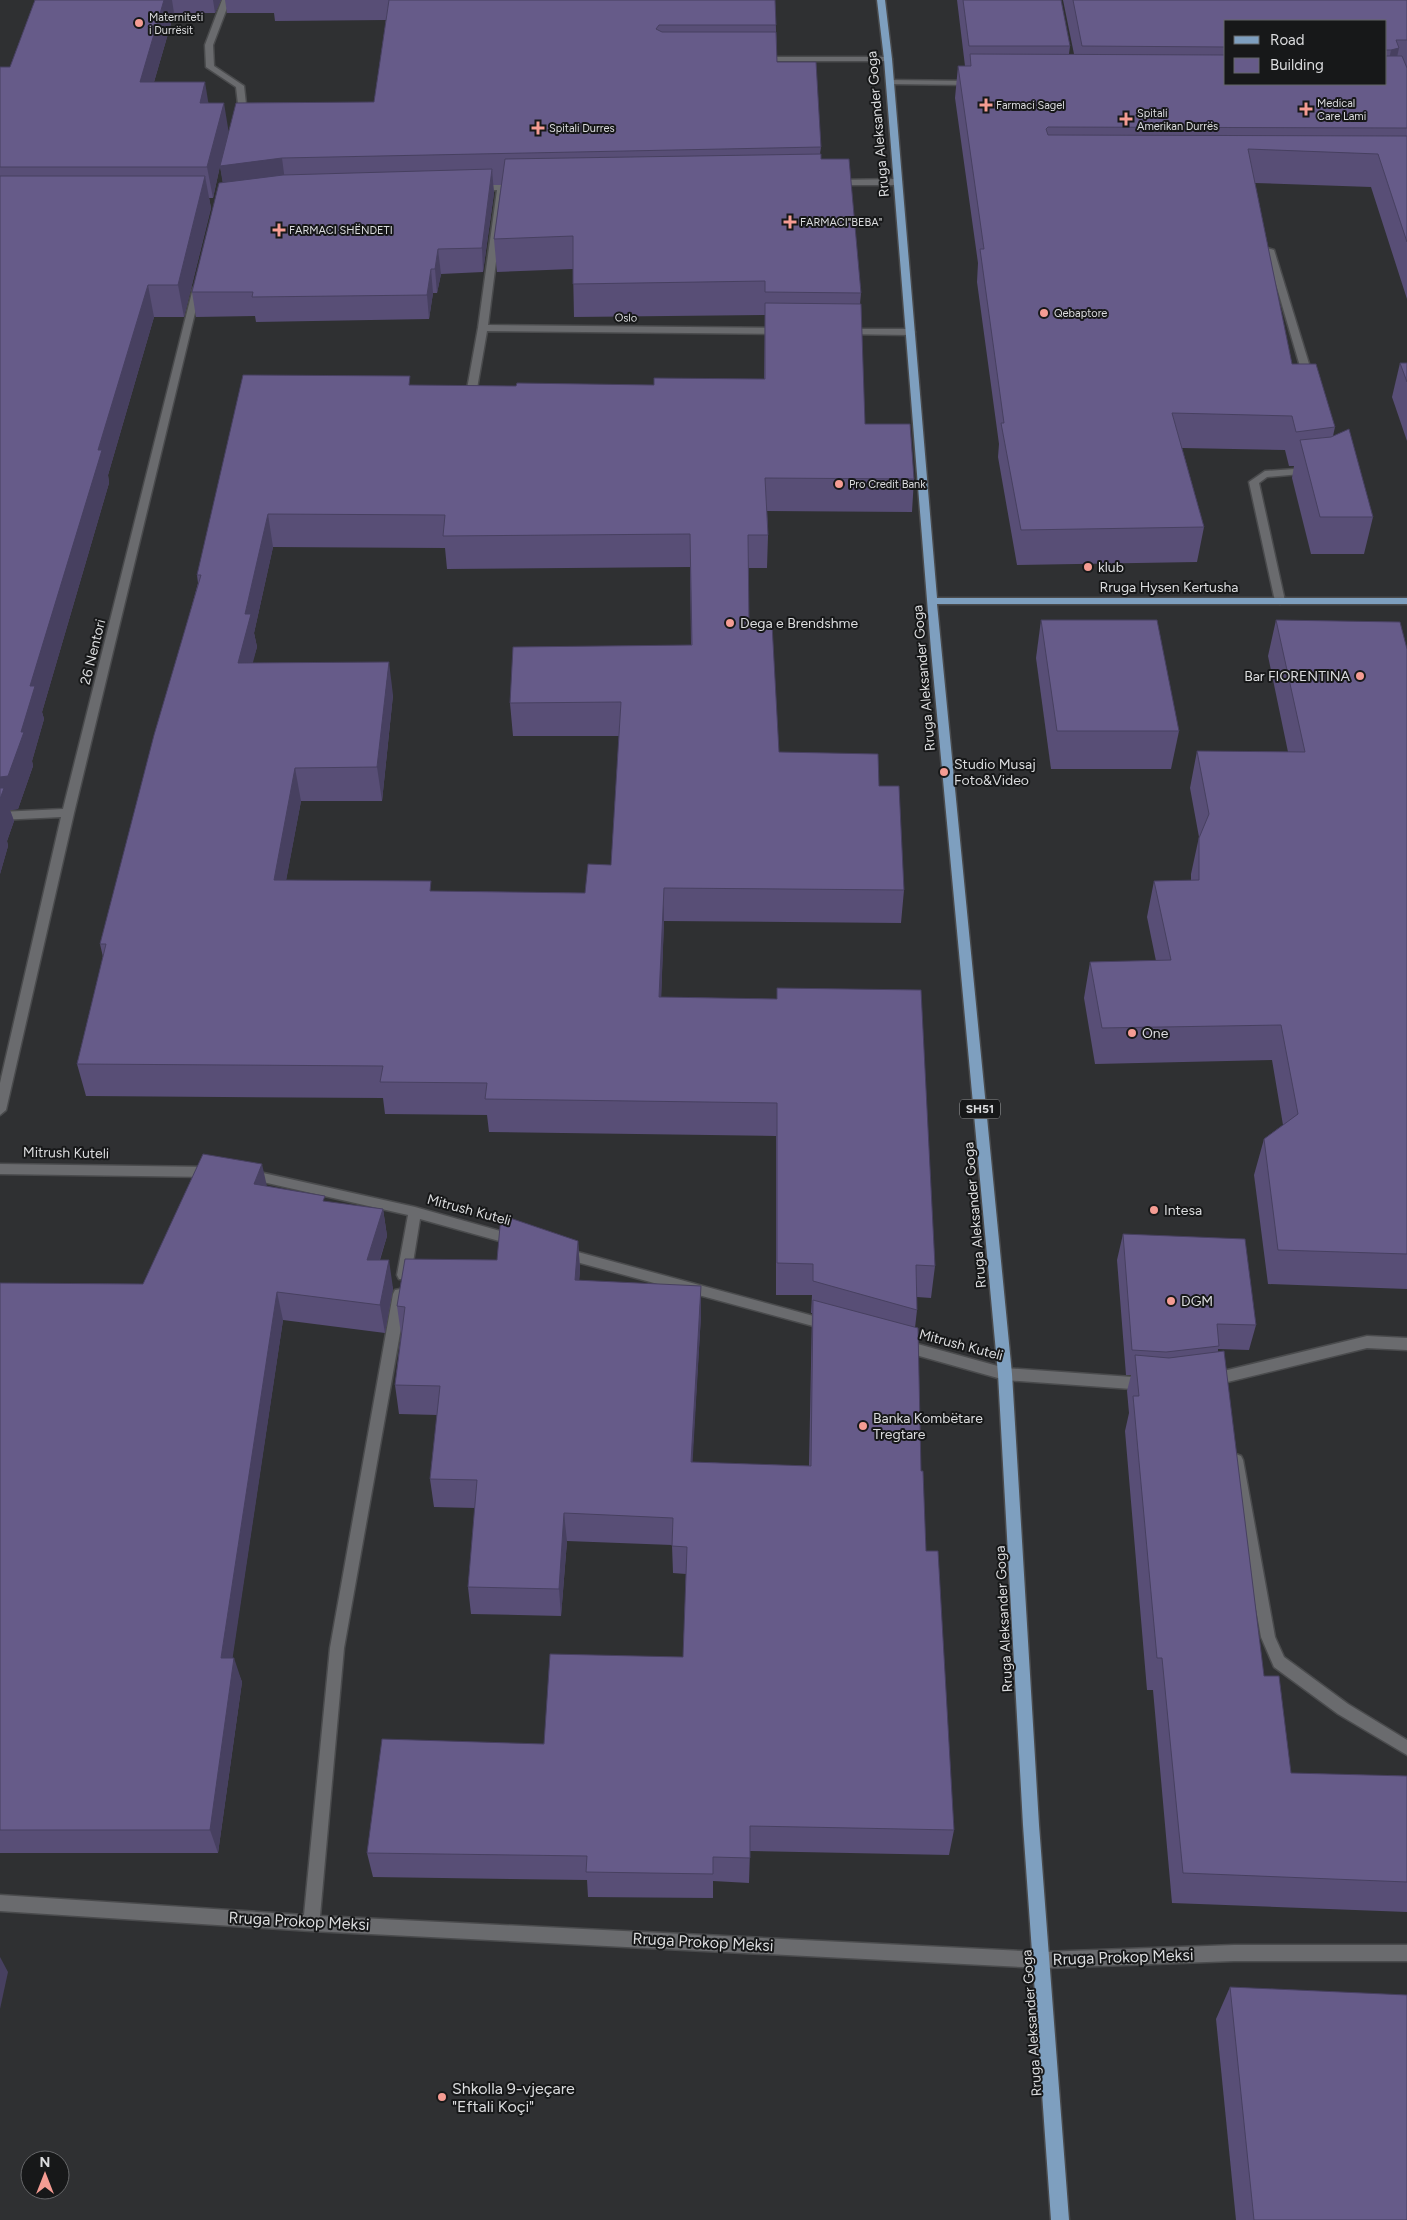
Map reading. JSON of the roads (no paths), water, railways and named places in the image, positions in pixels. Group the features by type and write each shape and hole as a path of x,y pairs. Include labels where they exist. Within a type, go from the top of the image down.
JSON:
{"main road":[{"name":"Rruga Aleksander Goga","path":"881,0 890,82 932,601 1005,1374 1030,1815 1060,2220"},
{"name":"Rruga Hysen Kertusha","path":"932,601 1407,601"}],"street":[{"path":"226,0 209,45 210,66 240,86 242,104 236,131"},
{"path":"749,59 888,59"},
{"path":"890,82 977,83"},
{"path":"829,183 898,182"},
{"path":"472,188 531,187"},
{"path":"469,410 483,328 501,188"},
{"path":"1270,250 1312,390"},
{"name":"26 Nentori","path":"0,1110 68,812 199,280"},
{"name":"Oslo","path":"483,328 791,331"},
{"path":"831,332 910,332"},
{"path":"1280,601 1254,482 1265,474 1322,471"},
{"path":"0,816 68,812"},
{"name":"Mitrush Kuteli","path":"0,1168 233,1172 415,1212 529,1244"},
{"path":"311,1923 337,1648 415,1212"},
{"path":"548,1249 844,1330"},
{"name":"Mitrush Kuteli","path":"891,1342 1005,1374 1160,1385"},
{"path":"1195,1381 1223,1383 1367,1342 1407,1344"},
{"path":"1234,1446 1268,1637 1279,1662 1343,1709 1407,1748"},
{"name":"Rruga Prokop Meksi","path":"0,1903 311,1923 1042,1960 1234,1953 1407,1953"}],"place":[{"name":"Materniteti i Durrësit","path":"139,23"},
{"name":"Farmaci Sagel","path":"986,105"},
{"name":"Medical Care Lami","path":"1306,109"},
{"name":"Spitali Amerikan Durrës","path":"1126,119"},
{"name":"Spitali Durres","path":"538,128"},
{"name":"FARMACI\"BEBA\"","path":"790,222"},
{"name":"FARMACI SHËNDETI","path":"279,230"},
{"name":"Qebaptore","path":"1044,313"},
{"name":"Pro Credit Bank","path":"839,484"},
{"name":"klub","path":"1088,567"},
{"name":"Dega e Brendshme","path":"730,623"},
{"name":"Bar FIORENTINA","path":"1360,676"},
{"name":"Studio Musaj Foto&Video","path":"944,772"},
{"name":"One","path":"1132,1033"},
{"name":"Intesa","path":"1154,1210"},
{"name":"DGM","path":"1171,1301"},
{"name":"Banka Kombëtare Tregtare","path":"863,1426"},
{"name":"Shkolla 9-vjeçare \"Eftali Koçi\"","path":"442,2097"}]}
